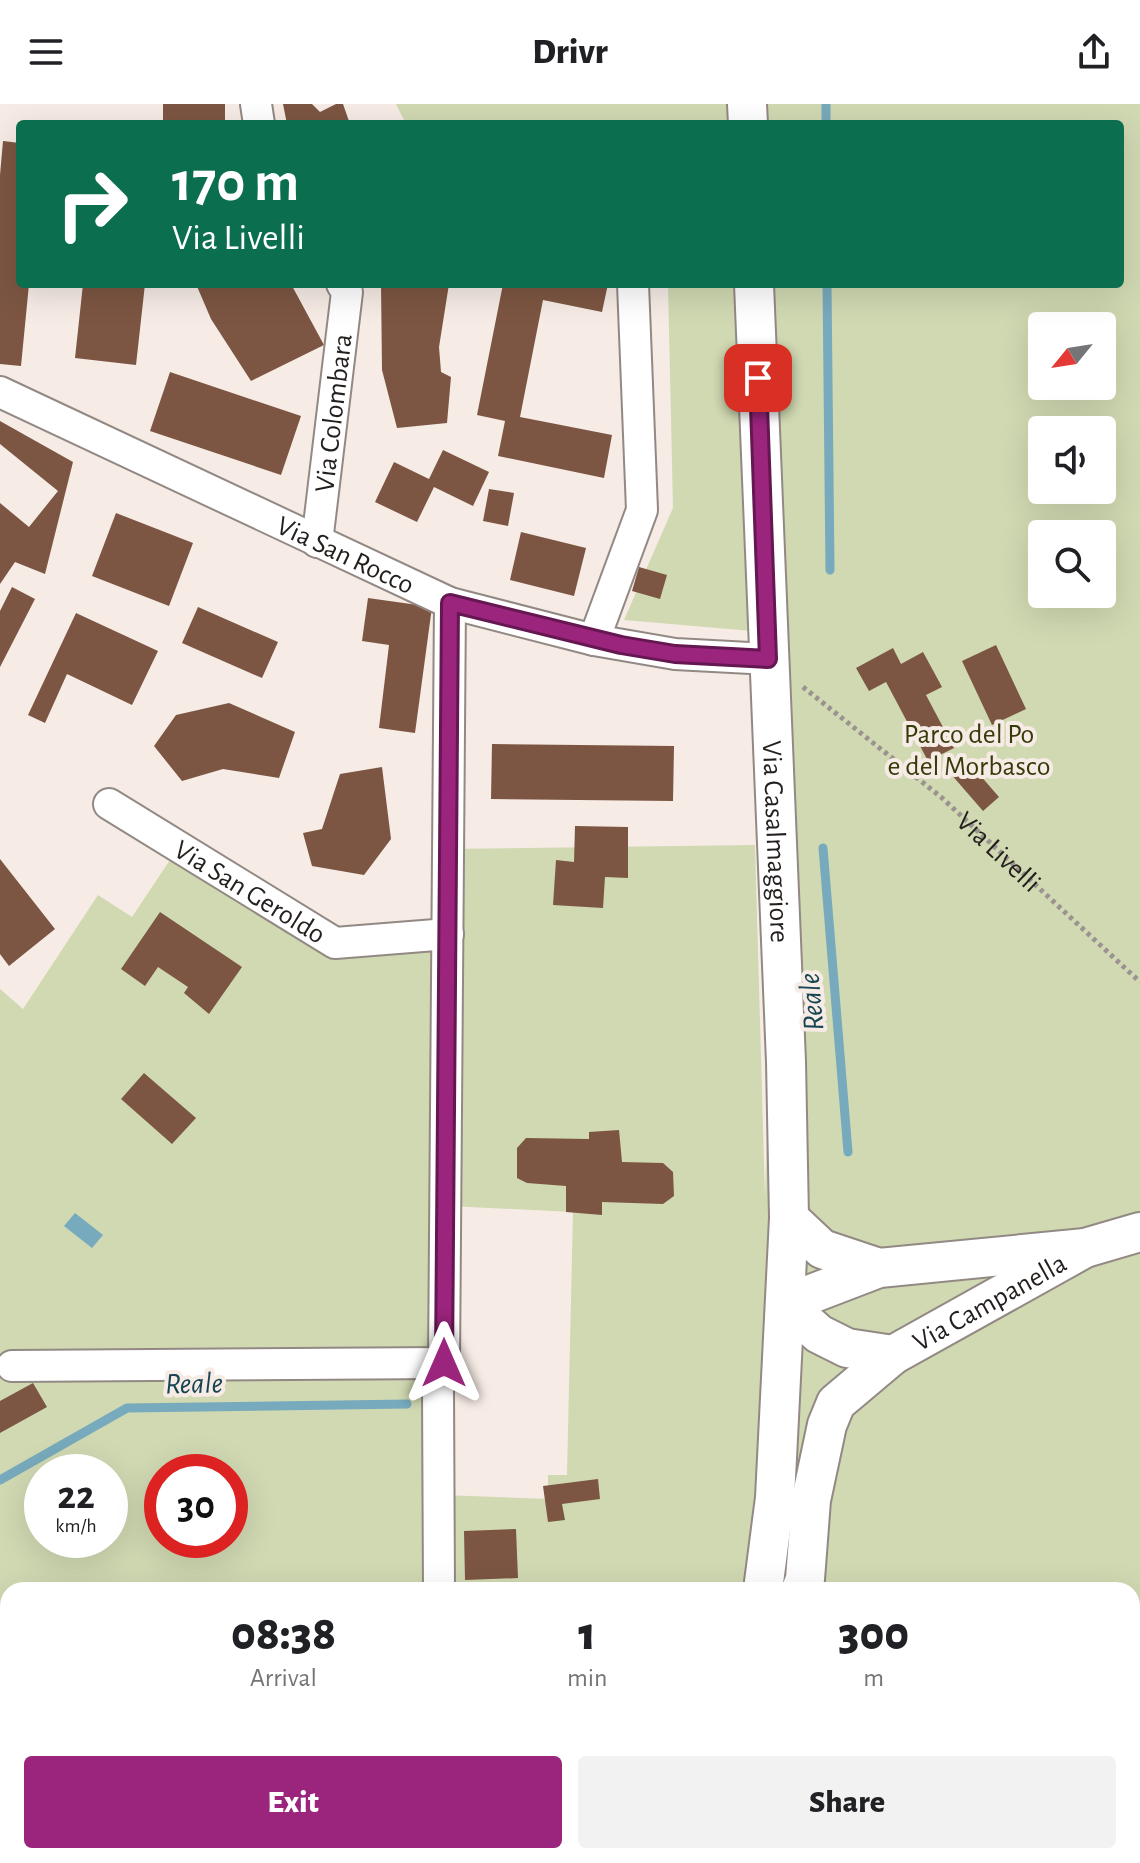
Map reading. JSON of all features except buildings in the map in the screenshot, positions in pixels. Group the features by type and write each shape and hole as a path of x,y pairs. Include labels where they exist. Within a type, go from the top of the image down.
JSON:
{"main road":[{"name":"Via Casalmaggiore","path":"754,288 786,1062 789,1218 775,1498 764,1582"},
{"name":"Via Campanella","path":"789,1218 822,1249 879,1268"},
{"name":"Via Campanella","path":"893,1355 847,1348 819,1334 785,1304 879,1268 1085,1248 1140,1232"},
{"name":"Via Campanella","path":"804,1582 811,1500 827,1425 836,1403 893,1355 1085,1248"}],"street":[{"name":"Via Colombara","path":"317,542 347,292 344,288"},
{"path":"594,640 642,510 633,288"},
{"name":"Via San Rocco","path":"0,392 450,603 444,1363 438,1390 439,1582"},
{"path":"450,603 594,640 675,654 768,659"},
{"name":"Via San Geroldo","path":"109,804 335,943 448,934"},
{"path":"12,1366 444,1363"}],"path":[{"name":"Via Livelli","path":"768,659 941,797 1140,982"}],"green space":[{"name":"Parco del Po e del Morbasco","path":"396,104 1140,104 1140,1582 0,1582 0,989 23,1009 98,895 132,917 182,842 334,942 447,934 445,849 755,845 765,1197 776,851 777,633 624,620 673,508 668,288 1124,288 1124,120 404,120","holes":["449,1206 573,1212 567,1475 548,1475 548,1499 443,1495"]}],"water":[{"path":"75,1213 103,1235 92,1248 64,1226"}],"waterway":[{"name":"Reale","path":"826,104 826,120"},
{"name":"Reale","path":"827,288 830,570"},
{"name":"Reale","path":"823,848 848,1152"},
{"name":"Reale","path":"0,1480 127,1408 407,1404"}],"route":[{"path":"444,1363 450,603 621,645 675,654 768,659 758,378"}]}
